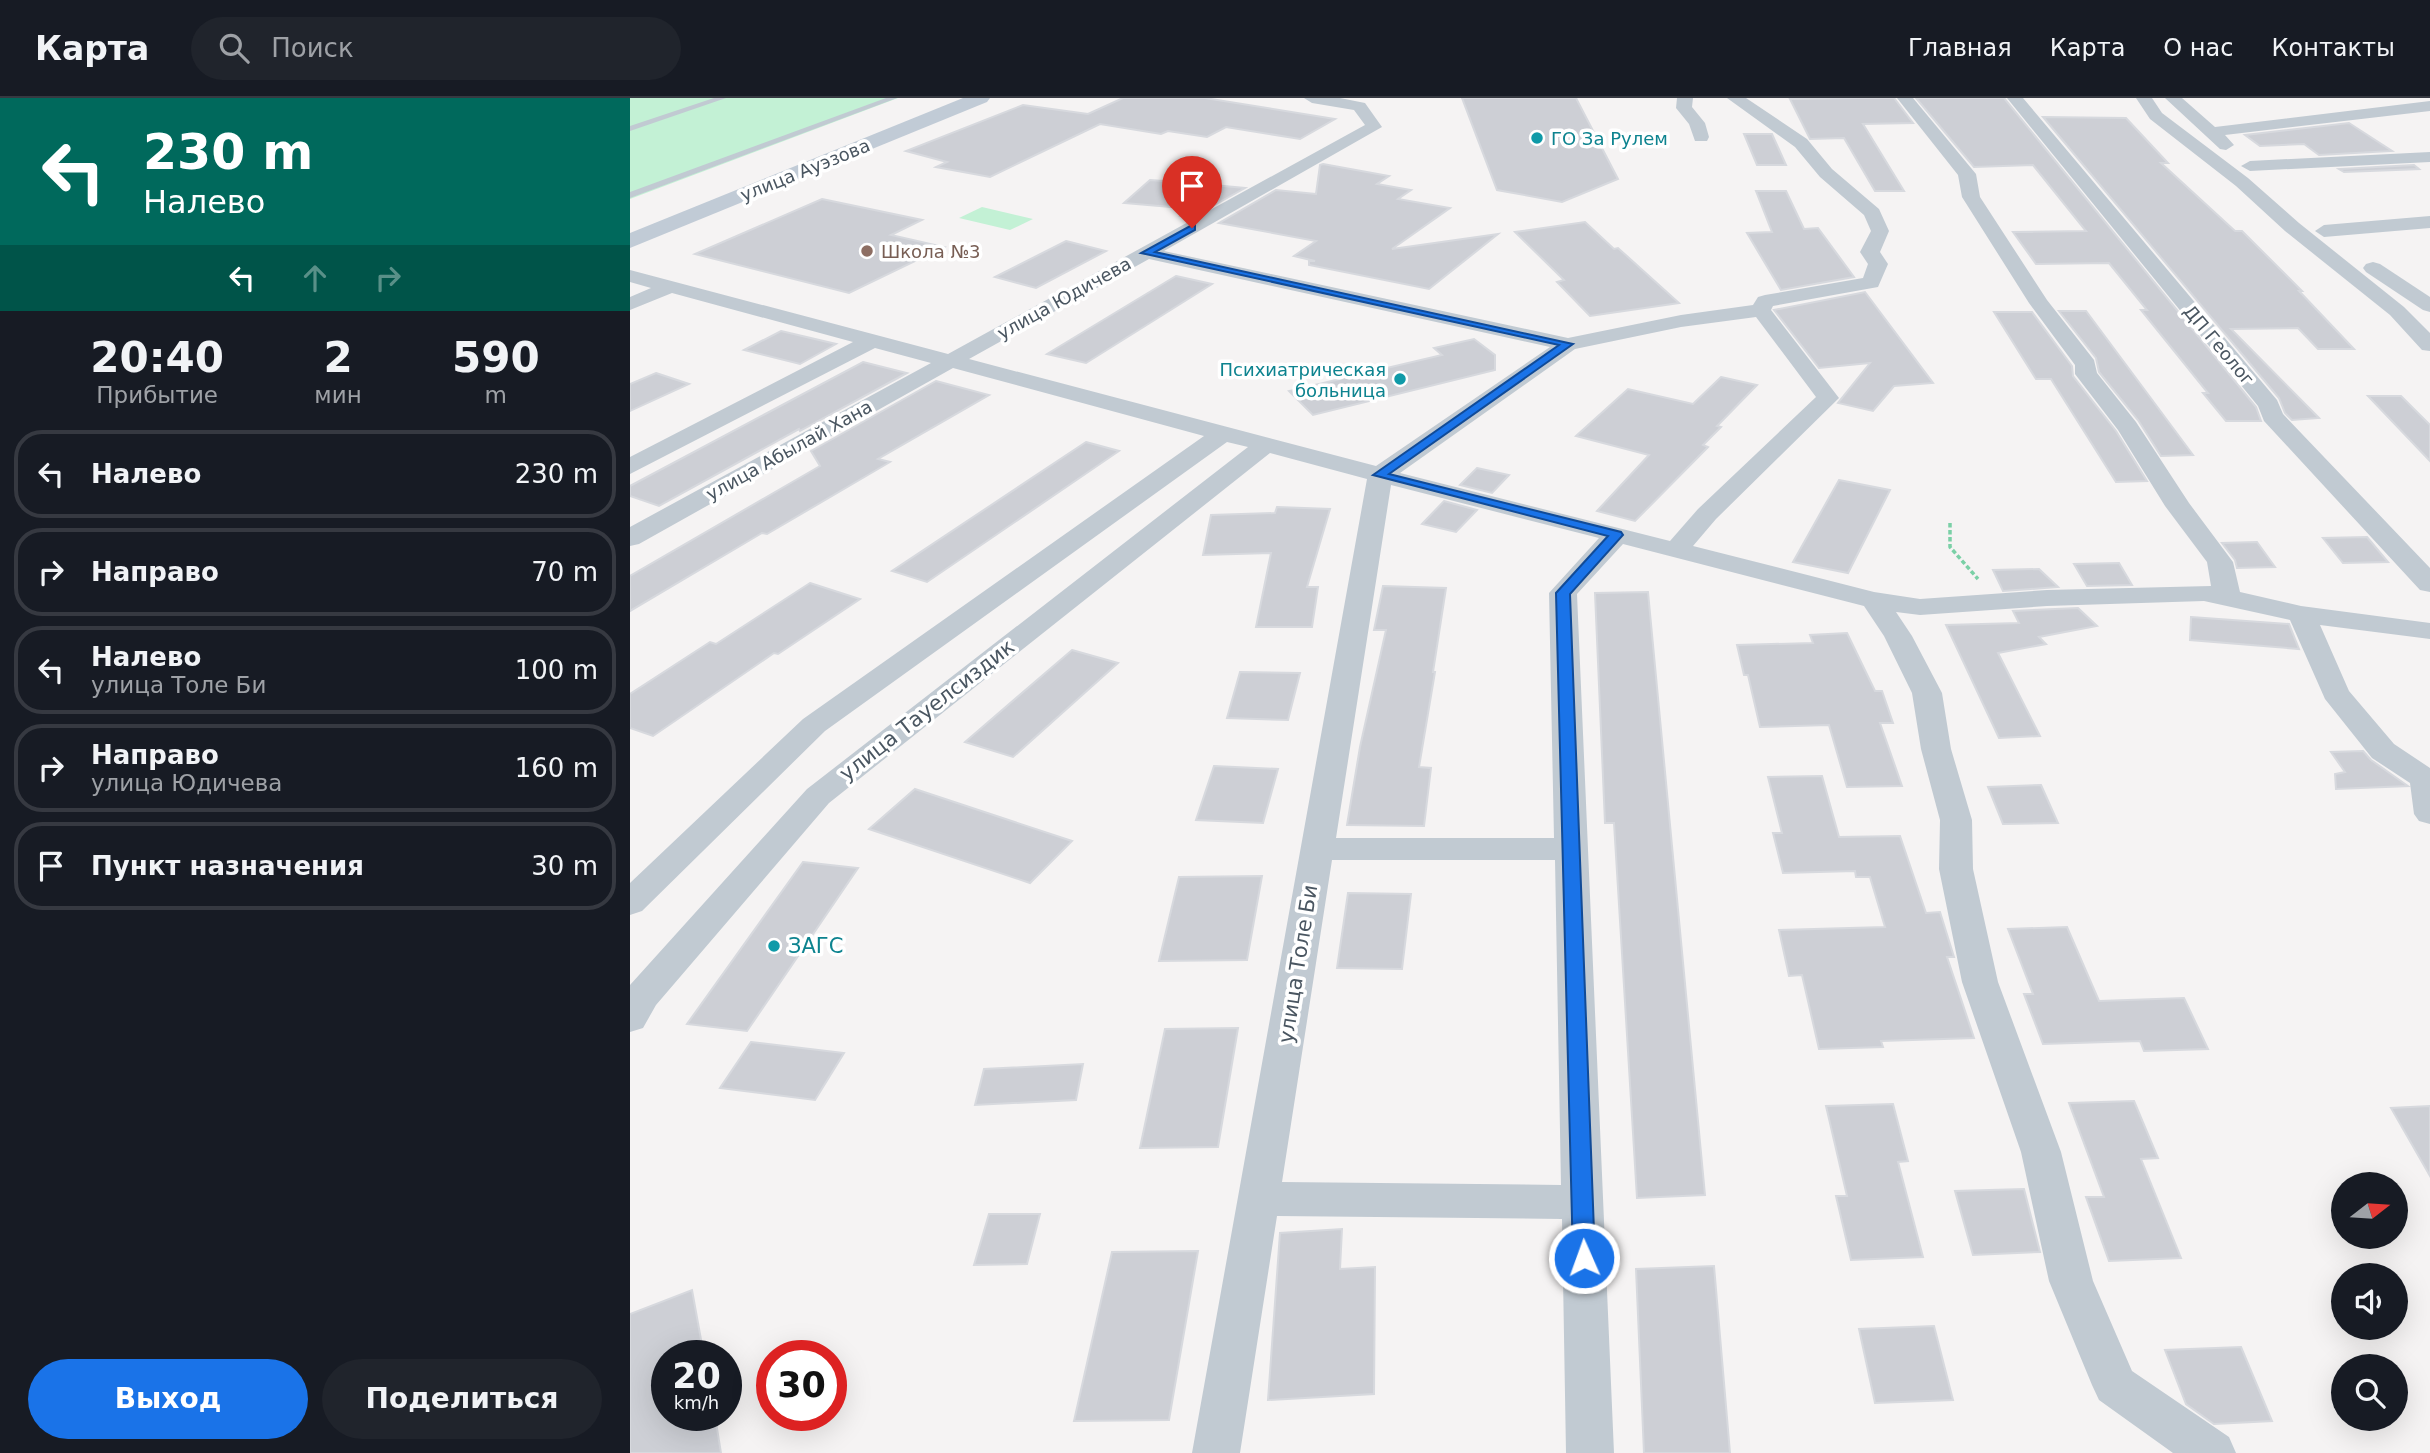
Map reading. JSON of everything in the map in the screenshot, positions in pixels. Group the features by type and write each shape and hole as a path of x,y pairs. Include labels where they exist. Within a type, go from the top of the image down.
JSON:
{"street":[{"name":"улица Ауэзова","path":"630,241 980,98"},
{"name":"улица Юдичева","path":"949,361 1374,127 1359,106 1312,98"},
{"path":"1685,98 1684,108 1697,122 1700,136"},
{"path":"1735,98 1801,143 1826,173 1872,214 1880,231 1870,252 1878,264 1871,283 1765,301 1761,310"},
{"path":"1905,98 1967,174 1971,197 2039,303 2086,365 2086,374 2128,428 2178,506 2220,562 2227,598"},
{"name":"ДП Геолог","path":"2015,98 2269,405 2272,416 2430,584"},
{"path":"2144,98 2156,116 2242,182 2292,227 2397,311 2430,345"},
{"path":"2173,98 2324,231 2430,306"},
{"path":"2212,132 2430,106"},
{"path":"1775,107 1797,131 1801,143"},
{"path":"2249,166 2430,157"},
{"path":"2324,231 2430,222"},
{"path":"1146,253 1568,344"},
{"path":"630,276 1380,475 1874,600 1920,607 2011,600 2204,593 2301,614 2430,631"},
{"path":"630,304 670,287"},
{"path":"1380,475 1568,344 1681,321 1761,310"},
{"path":"1676,550 1707,514 1828,398 1761,310"},
{"path":"630,467 872,341"},
{"name":"улица Абылай Хана","path":"630,538 949,361"},
{"path":"630,903 814,726 1222,433"},
{"name":"улица Тауелсиздик","path":"630,1018 642,996 818,796 1266,445"},
{"name":"улица Толе Би","path":"1216,1453 1380,475"},
{"path":"1590,1453 1563,593 1617,535"},
{"path":"1874,600 1898,636 1927,693 1936,749 1956,820 1956,869 1980,982 2041,1152 2071,1281 2115,1385 2212,1453"},
{"path":"2301,614 2335,693 2383,751 2425,779 2430,814"},
{"path":"1317,849 1571,849"},
{"path":"1259,1199 1582,1202"}],"lane":[{"path":"630,129 722,98"},
{"path":"630,195 893,98"}],"path":[{"path":"1950,523 1950,547 1972,574 2011,600"}],"green space":[{"path":"630,98 898,98 630,199"},
{"path":"982,207 1033,219 1010,230 959,218"}],"building":[{"path":"1123,98 1205,98 1335,119 1300,139 1226,127 1207,137 1168,131 1161,134 1100,124 990,177 936,167 947,162 906,151 1023,105 1088,114"},
{"name":"ГО За Рулем","path":"1462,98 1576,98 1618,179 1562,202 1497,190"},
{"path":"1894,98 1913,123 1863,124 1904,191 1875,191 1844,138 1810,139 1790,99"},
{"path":"1916,98 2004,98 2256,407 2261,421 2226,421 2203,393 2208,393 2141,310 2147,310 2109,263 2036,264 2013,232 2086,231 2033,165 1974,167"},
{"path":"2043,117 2126,118 2168,163 2161,163 2235,231 2242,231 2302,291 2299,291 2354,349 2318,349 2298,328 2231,329 2319,418 2292,420 2285,413 2279,398"},
{"path":"2349,123 2392,151 2319,155 2304,144 2260,146 2245,135"},
{"path":"1744,134 1772,134 1786,165 1757,165"},
{"path":"1320,165 1389,176 1377,184 1411,190 1398,199 1450,208 1392,249 1498,234 1429,289 1309,265 1309,261 1315,261 1294,256 1316,241 1219,223 1276,190 1316,194"},
{"path":"2414,165 2419,169 2344,172 2339,169"},
{"path":"1150,180 1245,188 1191,218 1181,216 1194,209 1124,203"},
{"path":"1756,191 1786,191 1804,229 1818,228 1854,277 1781,290 1747,233 1772,232"},
{"path":"822,199 922,220 891,235 944,247 849,293 695,254"},
{"path":"1585,222 1679,303 1590,316 1557,282 1564,280 1515,232"},
{"path":"1066,241 1106,251 1036,288 995,277"},
{"path":"1176,276 1212,284 1086,363 1047,354"},
{"path":"1865,292 1933,383 1894,386 1873,411 1838,403 1870,363 1819,368 1774,310"},
{"path":"2059,311 2086,311 2193,455 2161,456 2138,420 2099,372 2096,358"},
{"path":"1994,312 2032,312 2072,366 2073,376 2116,431 2147,481 2116,482 2051,379 2036,379"},
{"path":"781,331 836,344 800,364 744,350"},
{"name":"Психиатрическая больница","path":"1474,339 1495,355 1495,370 1313,415 1289,391 1442,355 1434,348"},
{"path":"863,362 907,373 659,506 630,496 630,486"},
{"path":"656,373 689,384 630,411 630,384"},
{"path":"1721,377 1757,385 1717,426 1721,427 1703,445 1708,447 1635,521 1597,511 1649,455 1576,436 1628,389 1693,404"},
{"path":"936,381 989,395 878,459 890,462 630,611 630,576 820,466 811,451"},
{"path":"2368,396 2401,396 2430,425 2430,461"},
{"path":"1086,442 1119,451 927,582 892,571"},
{"path":"1477,468 1509,475 1492,493 1460,485"},
{"path":"1839,480 1890,490 1848,573 1793,562"},
{"path":"1444,501 1477,510 1456,532 1422,524"},
{"path":"1277,507 1330,509 1307,587 1318,587 1312,627 1256,627 1271,553 1203,555 1211,515 1275,513"},
{"path":"2367,537 2388,562 2343,563 2323,538"},
{"path":"2257,542 2275,567 2237,568 2235,560 2222,543"},
{"path":"2119,563 2132,585 2087,586 2074,564"},
{"path":"2039,569 2058,587 2003,591 1993,570"},
{"path":"810,583 860,599 778,654 774,653 653,736 630,728 630,694 710,642 716,644"},
{"path":"1383,586 1446,588 1419,767 1431,768 1424,826 1347,825 1360,747 1386,630 1374,630"},
{"path":"1648,592 1705,1195 1637,1198 1614,823 1605,823 1595,593"},
{"path":"2078,608 2097,626 2039,637 2046,644 1998,653 2040,736 1999,738 1946,625 2019,623 2013,611"},
{"path":"2191,617 2289,624 2299,649 2190,640"},
{"path":"1847,633 1875,691 1882,691 1893,723 1880,723 1902,786 1847,787 1829,725 1760,727 1748,675 1744,675 1737,645 1813,643 1810,635"},
{"path":"1072,650 1118,663 1013,757 965,742"},
{"path":"1240,672 1300,673 1288,720 1227,718"},
{"path":"2363,751 2371,760 2408,786 2336,789 2335,774 2345,772 2331,752"},
{"path":"1214,766 1278,769 1263,823 1196,820"},
{"path":"1822,776 1839,837 1900,836 1926,913 1940,912 1954,957 1947,957 1974,1038 1881,1041 1883,1047 1819,1049 1802,975 1789,976 1779,930 1885,927 1870,877 1856,877 1855,871 1783,873 1773,833 1782,833 1768,777"},
{"path":"2041,785 2058,823 2003,824 1988,787"},
{"path":"915,789 1072,841 1030,883 869,829"},
{"name":"ЗАГС","path":"803,862 858,868 747,1031 687,1024"},
{"path":"1262,876 1247,960 1159,961 1179,877"},
{"path":"1348,893 1411,894 1402,969 1337,968"},
{"path":"2067,927 2099,1001 2184,998 2208,1049 2144,1051 2140,1041 2043,1044 2024,994 2033,994 2008,929"},
{"path":"1238,1028 1218,1147 1140,1148 1165,1029"},
{"path":"751,1042 844,1053 815,1100 720,1088"},
{"path":"1083,1064 1076,1100 975,1105 984,1069"},
{"path":"2134,1101 2158,1158 2141,1159 2181,1258 2109,1261 2086,1197 2104,1197 2069,1103"},
{"path":"1893,1104 1908,1161 1898,1162 1923,1257 1851,1260 1836,1196 1847,1196 1826,1106"},
{"path":"2430,1106 2430,1176 2391,1108"},
{"path":"2024,1189 2040,1252 1973,1255 1955,1191"},
{"path":"989,1214 1040,1214 1027,1264 974,1265"},
{"path":"1342,1229 1340,1269 1375,1267 1374,1394 1268,1400 1280,1233"},
{"path":"1198,1251 1169,1420 1074,1421 1112,1252"},
{"path":"1714,1266 1730,1453 1644,1453 1636,1269"},
{"path":"692,1290 701,1340 651,1340 651,1431 717,1431 721,1453 630,1453 630,1314"},
{"path":"1934,1326 1953,1400 1875,1403 1859,1329"},
{"path":"2241,1347 2272,1421 2214,1424 2186,1404 2165,1350"}],"place":[{"name":"ГО За Рулем","path":"1537,138"},
{"name":"Школа №3","path":"867,251"},
{"name":"Психиатрическая больница","path":"1400,379"},
{"name":"ЗАГС","path":"774,946"}],"route":[{"path":"1192,228 1146,253 1568,344 1380,475 1617,535 1563,593 1584,1258"}]}
